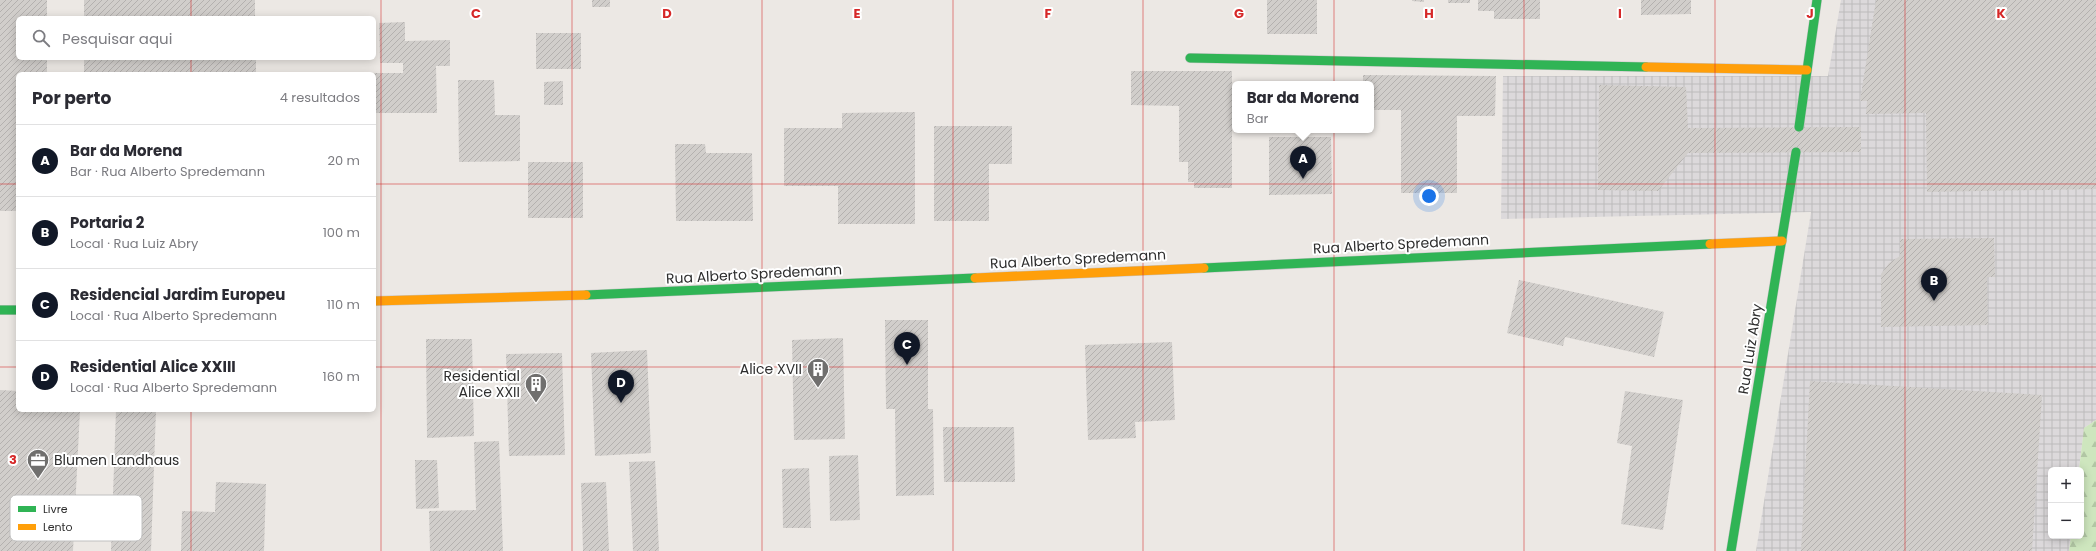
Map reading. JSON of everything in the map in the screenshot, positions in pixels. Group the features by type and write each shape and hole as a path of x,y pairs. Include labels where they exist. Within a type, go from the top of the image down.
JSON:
{"street":[{"path":"1799,127 1818,0"},
{"path":"1190,58 1807,70"},
{"name":"Rua Luiz Abry","path":"1731,551 1796,152"},
{"name":"Rua Alberto Spredemann","path":"376,301 605,295 1782,240"},
{"path":"0,310 16,310"}],"shaded area":[{"path":"1841,0 2096,0 2096,420 2084,428 2079,467 2048,467 2048,539 2071,539 2069,551 1756,551 1811,212 1501,219 1503,76 1828,76"}],"green space":[{"path":"2096,420 2096,551 2069,551 2071,539 2084,539 2084,467 2079,467 2084,428"}],"building":[{"path":"0,0 47,0 47,16 16,16 16,60 47,60 47,72 16,72 16,211 0,211"},
{"path":"84,0 255,0 255,16 84,16"},
{"path":"592,0 610,0 610,7 592,7"},
{"path":"1267,0 1317,0 1317,34 1267,34"},
{"path":"1424,0 1424,2 1412,1"},
{"path":"1448,0 1470,0 1470,3 1448,3"},
{"path":"1478,0 1540,0 1540,19 1494,19 1494,11 1478,11"},
{"path":"1641,0 1691,0 1691,14 1641,15"},
{"path":"1876,0 2096,0 2096,189 1927,192 1926,113 1866,114 1867,101 1860,101"},
{"path":"405,22 405,41 450,40 450,66 436,66 437,113 376,113 376,73 403,73 403,63 380,63 379,23"},
{"path":"536,33 581,33 581,69 536,69"},
{"path":"84,60 256,60 256,72 84,72"},
{"path":"1131,71 1232,71 1232,188 1194,188 1194,182 1188,182 1188,162 1179,162 1179,106 1131,105"},
{"path":"1363,75 1496,76 1495,116 1457,116 1457,193 1401,193 1401,110 1374,110 1374,81 1363,81"},
{"path":"458,80 494,80 495,115 520,115 520,161 459,162"},
{"path":"563,81 563,105 544,105 544,82"},
{"path":"1599,85 1686,87 1688,128 1861,127 1861,152 1688,153 1658,191 1598,190"},
{"path":"915,112 915,224 838,224 838,186 784,186 784,128 842,128 842,113"},
{"path":"934,126 1012,126 1012,164 989,164 989,221 934,221"},
{"path":"1269,137 1331,137 1332,194 1269,195"},
{"path":"675,144 705,144 706,153 752,153 753,221 676,221"},
{"path":"528,162 583,162 583,218 528,218"},
{"path":"1994,238 1995,277 1987,277 1988,325 1881,327 1881,274 1889,263 1900,256 1900,239"},
{"path":"1519,280 1664,312 1654,357 1565,337 1563,346 1507,333"},
{"path":"885,320 928,320 928,409 933,409 934,495 896,496 895,409 886,409"},
{"name":"Alice XVII","path":"843,338 845,439 794,440 792,340"},
{"path":"426,339 472,339 474,436 427,438"},
{"path":"1172,342 1175,420 1135,422 1136,438 1088,440 1085,345"},
{"path":"647,350 651,453 595,456 591,353"},
{"name":"Residential Alice XXII","path":"562,353 565,455 509,456 506,354"},
{"path":"1810,381 2042,395 2032,551 1801,551"},
{"name":"Blumen Landhaus","path":"0,390 16,391 16,412 80,412 76,495 10,495 10,541 73,541 73,551 0,551"},
{"path":"1625,391 1683,400 1663,530 1621,524 1632,446 1617,443"},
{"path":"116,412 156,412 151,551 111,551 111,541 142,541 142,495 113,495"},
{"path":"943,427 1014,427 1015,482 944,482"},
{"path":"499,441 503,551 430,551 429,511 476,510 474,442"},
{"path":"858,455 860,520 830,521 829,456"},
{"path":"415,460 437,460 439,508 416,509"},
{"path":"655,461 659,551 633,551 629,462"},
{"path":"809,468 811,528 783,528 782,469"},
{"path":"216,482 266,484 264,551 181,551 182,511 215,512"},
{"path":"606,482 609,551 583,551 581,483"}],"traffic: fast":[{"path":"1799,127 1817,0"},
{"path":"1190,58 1646,67"},
{"path":"1731,551 1796,152"},
{"path":"1204,268 1710,244"},
{"path":"586,295 975,278"},
{"path":"0,310 16,310"}],"traffic: slow":[{"path":"1646,67 1807,70"},
{"path":"1710,244 1782,241"},
{"path":"975,278 1204,268"},
{"path":"376,301 586,295"}],"place":[{"name":"Bar da Morena","path":"1303,179"},
{"name":"Portaria 2","path":"1934,301"},
{"name":"Residencial Jardim Europeu","path":"907,365"},
{"name":"Alice XVII","path":"818,388"},
{"name":"Residential Alice XXIII","path":"621,403"},
{"name":"Residential Alice XXII","path":"536,404"},
{"name":"Blumen Landhaus","path":"38,480"}]}
